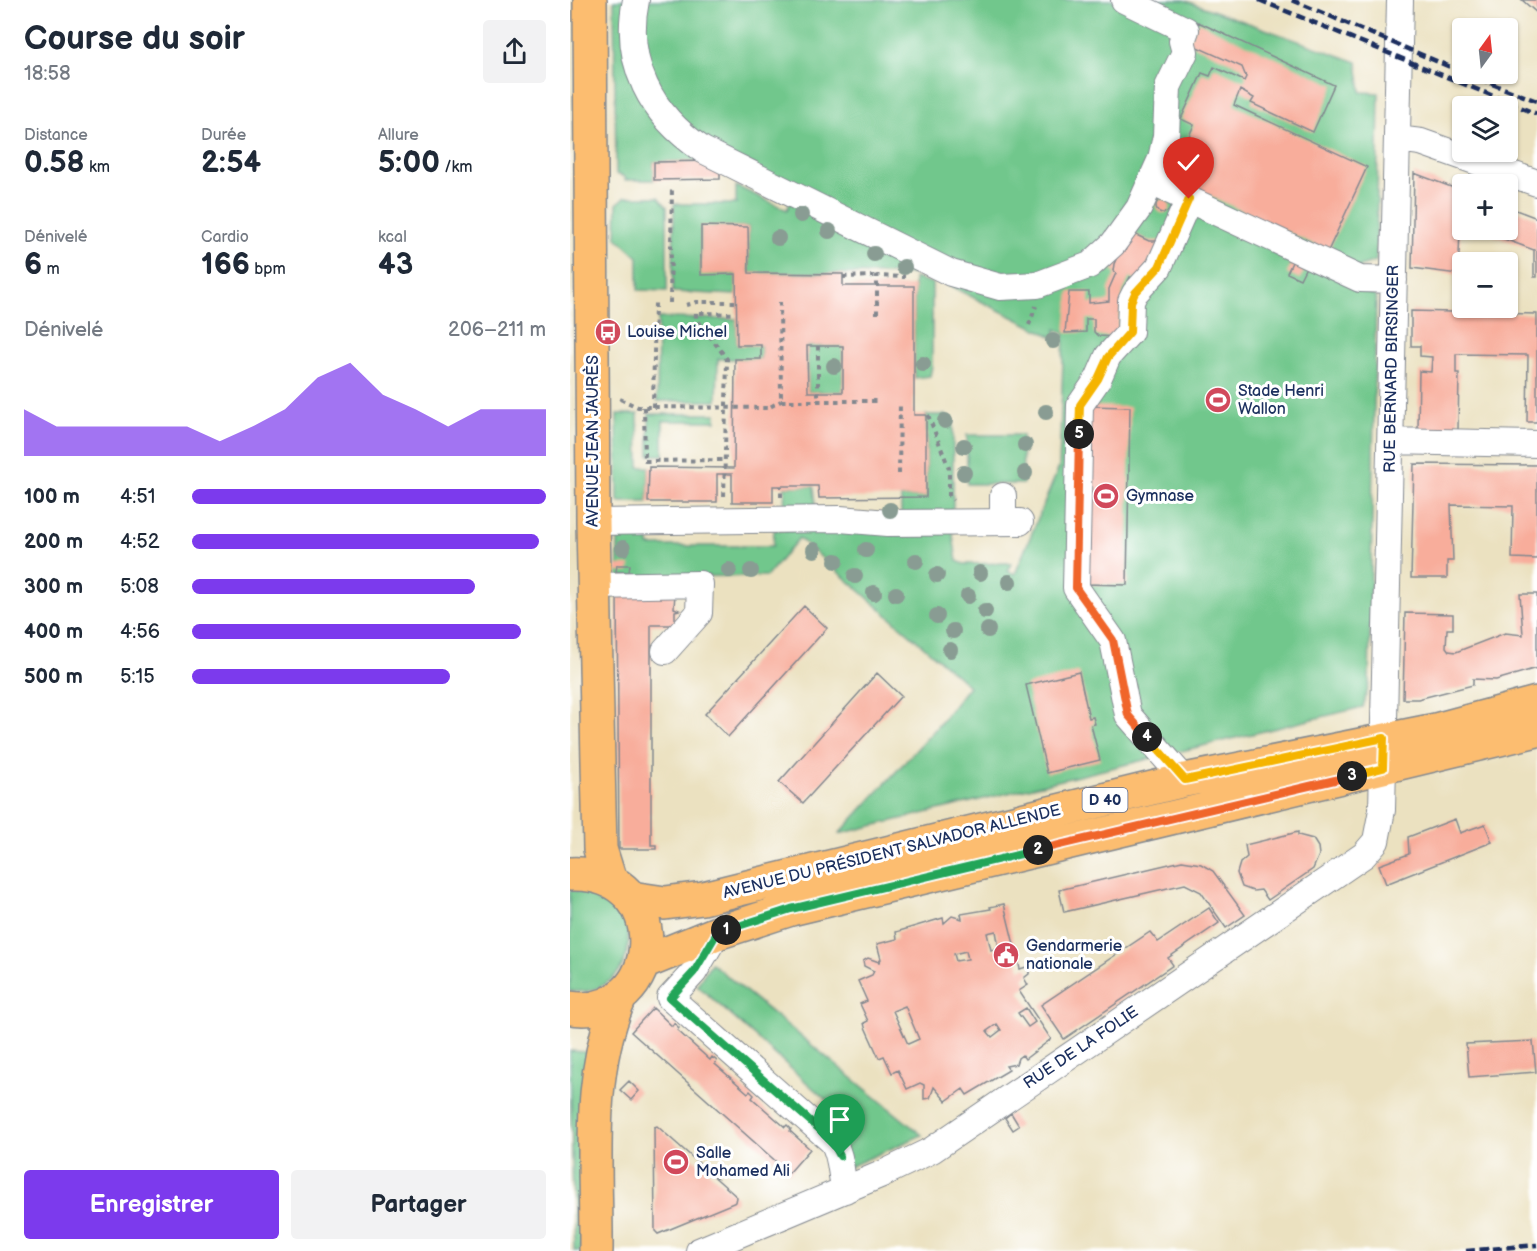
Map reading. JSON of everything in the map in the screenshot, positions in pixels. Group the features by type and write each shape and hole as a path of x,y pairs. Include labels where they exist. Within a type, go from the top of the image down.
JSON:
{"main road":[{"name":"AVENUE JEAN JAURÈS","path":"590,0 593,522 600,849 646,929 644,963"},
{"name":"AVENUE DU PRÉSIDENT SALVADOR ALLENDE","path":"644,963 717,933 791,909 1384,753 1436,730 1537,703"},
{"name":"AVENUE DU PRÉSIDENT SALVADOR ALLENDE","path":"570,874 584,873 621,889 665,903 703,898 1185,780 1537,730"},
{"path":"596,1251 598,1080 611,1017 621,995 638,975 644,963"},
{"path":"570,1008 600,1006 621,995"}],"street":[{"path":"636,0 632,34 641,81 656,108 683,137 703,150 951,273 1000,287 1037,285 1090,266 1113,244 1138,208 1151,182 1166,136 1168,87 1185,52 1182,40 1186,30 1124,0"},
{"name":"RUE BERNARD BIRSINGER","path":"1384,753 1400,0"},
{"path":"1397,139 1421,142 1537,183"},
{"path":"1151,182 1360,279 1394,280"},
{"path":"1185,780 1128,715 1113,640 1076,588 1080,405 1098,379 1108,357 1130,332 1131,302 1135,293 1159,267 1189,199"},
{"path":"1391,441 1537,444"},
{"path":"593,522 840,519 888,523 1012,522 1002,496"},
{"path":"594,585 700,584 699,613 665,651"},
{"name":"RUE DE LA FOLIE","path":"699,1251 845,1190 932,1150 1364,855 1376,841 1382,823 1384,753"},
{"path":"717,933 694,972 670,998 833,1142 840,1156 839,1173 845,1190"}],"path":[{"path":"670,303 672,187"},
{"path":"877,276 877,314"},
{"path":"843,277 914,277"},
{"path":"653,407 655,302"},
{"path":"686,305 697,302 737,302"},
{"path":"780,302 781,401"},
{"path":"724,474 727,359 696,318 698,313 736,314"},
{"path":"1029,325 1033,318"},
{"path":"818,346 818,401"},
{"path":"618,398 644,407 726,408 768,408 781,401 878,401"},
{"path":"899,474 900,402"},
{"path":"644,407 645,461 726,460"},
{"path":"928,415 949,468 949,496"}],"green space":[{"name":"Stade Henri Wallon","path":"614,0 1184,0 1357,62 1361,92 1379,93 1376,261 1360,266 1360,290 1376,296 1369,684 1363,707 839,834 937,727 969,686 799,538 767,576 618,577 618,529 649,531 649,546 773,546 774,530 952,529 957,561 964,564 1011,563 1008,571 1015,574 1059,467 1064,333 1056,329 1055,338 914,268 914,274 749,273 748,227 701,227 701,274 736,274 737,295 673,292 674,204 736,204 736,186 787,210 791,200 708,161 654,162 654,180 625,180 625,177 616,174"},
{"path":"625,197 659,197 667,207 667,291 638,290 638,257 616,237 617,204"},
{"path":"914,278 932,283 932,366 930,376 914,378"},
{"path":"658,318 737,319 737,345 761,345 761,359 718,359 717,401 657,401"},
{"path":"807,346 843,346 843,392 808,392"},
{"path":"617,414 638,414 639,467 649,467 648,502 618,502"},
{"path":"649,414 716,414 716,421 663,421 663,455 649,455"},
{"path":"926,415 946,415 953,423 953,507 951,511 901,517 901,497 926,497"},
{"path":"967,435 1022,435 1023,484 967,484"},
{"path":"785,486 814,486 816,509 784,509"},
{"path":"570,890 598,896 616,908 626,926 628,945 623,964 611,979 593,989 570,991"},
{"path":"711,963 922,1135 849,1167 831,1128 842,1114 697,985"},
{"path":"570,1051 587,1052 581,1251 574,1251"}],"building":[{"path":"1522,0 1537,0 1537,13"},
{"path":"1198,22 1334,85 1313,132 1251,103 1254,98 1240,90 1234,105 1367,167 1328,251 1170,177 1194,125 1181,119 1202,73 1210,76 1214,67 1244,81 1246,77 1242,67 1188,43"},
{"path":"708,161 720,167 720,179 654,180 654,162"},
{"path":"1414,173 1452,187 1452,240 1460,240 1459,252 1452,252 1452,273 1412,268"},
{"path":"1160,199 1166,199 1170,206 1166,213 1160,213 1156,209 1156,203"},
{"path":"1518,211 1537,218 1537,277 1534,277 1534,250 1507,240 1518,240"},
{"path":"701,226 748,227 749,273 843,274 843,286 914,286 914,415 926,415 926,497 819,498 818,486 773,486 773,502 732,502 732,474 717,474 717,502 648,502 649,467 734,468 735,359 761,359 761,345 737,345 736,274 701,275","holes":["807,346 843,346 843,392 808,392"]},
{"path":"1130,232 1149,241 1162,241 1138,281 1130,277 1123,292 1117,337 1098,336 1094,332 1094,319 1086,319 1086,332 1065,333 1069,292 1089,292 1089,303 1109,301 1109,289 1116,273 1113,271 1114,264 1120,250 1125,252"},
{"path":"1293,260 1306,267 1300,279 1287,273"},
{"path":"1411,311 1452,312 1452,318 1518,318 1518,314 1537,314 1537,422 1527,422 1528,355 1456,354 1456,373 1459,373 1458,430 1418,429 1419,371 1431,372 1432,357 1420,356 1420,346 1411,346"},
{"name":"Gymnase","path":"1086,406 1130,407 1127,585 1083,584"},
{"path":"1414,464 1537,465 1537,559 1512,558 1513,506 1451,505 1453,561 1447,561 1447,578 1411,578"},
{"path":"617,565 630,565 629,572 616,572"},
{"path":"675,593 674,608 679,610 675,611 675,625 651,625 651,845 656,845 656,849 619,849 617,594"},
{"path":"1520,594 1537,594 1537,668 1496,680 1473,679 1473,685 1418,699 1403,699 1405,613 1453,614 1453,629 1447,629 1446,647 1449,651 1456,652 1505,633 1523,635"},
{"path":"804,606 827,628 728,737 705,714"},
{"path":"1079,672 1089,718 1093,717 1095,724 1091,725 1100,760 1047,773 1026,685"},
{"path":"877,673 901,696 803,803 779,782"},
{"path":"1455,819 1460,833 1485,824 1492,842 1386,884 1379,865 1409,854 1408,837"},
{"path":"1298,832 1298,835 1313,839 1318,847 1319,855 1313,869 1268,900 1261,890 1253,891 1242,887 1237,873 1240,863 1247,857 1245,845"},
{"path":"1182,861 1201,864 1213,871 1245,915 1226,928 1201,892 1185,884 1064,912 1059,890"},
{"path":"1004,904 1020,969 1026,967 1029,970 1029,974 1024,978 1028,985 1019,991 1051,1039 1025,1059 1022,1055 1016,1064 1006,1066 1009,1070 967,1095 963,1089 946,1101 934,1087 930,1098 924,1099 924,1085 920,1083 907,1089 898,1070 892,1073 884,1056 879,1058 865,1027 864,1023 868,1021 860,1004 867,1001 858,981 872,975 874,971 864,966 863,961 868,958 879,962 881,959 877,944 897,939 896,932 943,918 944,923 952,916 962,919 961,914 991,909 990,907","holes":["996,931 999,948 991,950 987,933","966,951 968,959 956,961 954,954","905,1006 919,1039 908,1044 893,1011","1026,1008 1035,1022 1028,1027 1018,1013","997,1024 1001,1030 992,1037 987,1031"]},
{"path":"1209,908 1219,923 1168,958 1173,965 1064,1039 1041,1005 1150,932 1158,942"},
{"path":"653,1008 672,1026 674,1023 679,1028 677,1030 710,1060 712,1057 717,1061 715,1064 748,1093 750,1091 754,1095 752,1098 785,1127 787,1125 790,1131 810,1149 789,1173 631,1032"},
{"path":"1533,1041 1536,1072 1469,1077 1466,1044"},
{"path":"629,1081 639,1091 631,1100 620,1090"},
{"path":"1011,1113 1019,1126 1013,1130 1005,1118"},
{"name":"Salle Mohamed Ali","path":"657,1126 737,1197 736,1202 658,1234 655,1231 654,1127"}],"railway":[{"path":"1259,0 1537,114"},
{"path":"1292,0 1452,68"},
{"path":"1492,84 1537,101"},
{"path":"1466,1251 1537,1245"}],"place":[{"name":"Louise Michel","path":"608,332"},
{"name":"Stade Henri Wallon","path":"1218,400"},
{"name":"Gymnase","path":"1106,496"},
{"name":"Gendarmerie nationale","path":"1006,955"},
{"name":"Salle Mohamed Ali","path":"676,1162"}],"route":[{"path":"840,1156 838,1149 825,1134 670,998 694,972 717,933 791,909 1383,768 1384,738 1185,780 1128,715 1113,640 1076,588 1080,405 1098,379 1108,357 1130,332 1131,302 1135,293 1159,267 1189,199"}]}
